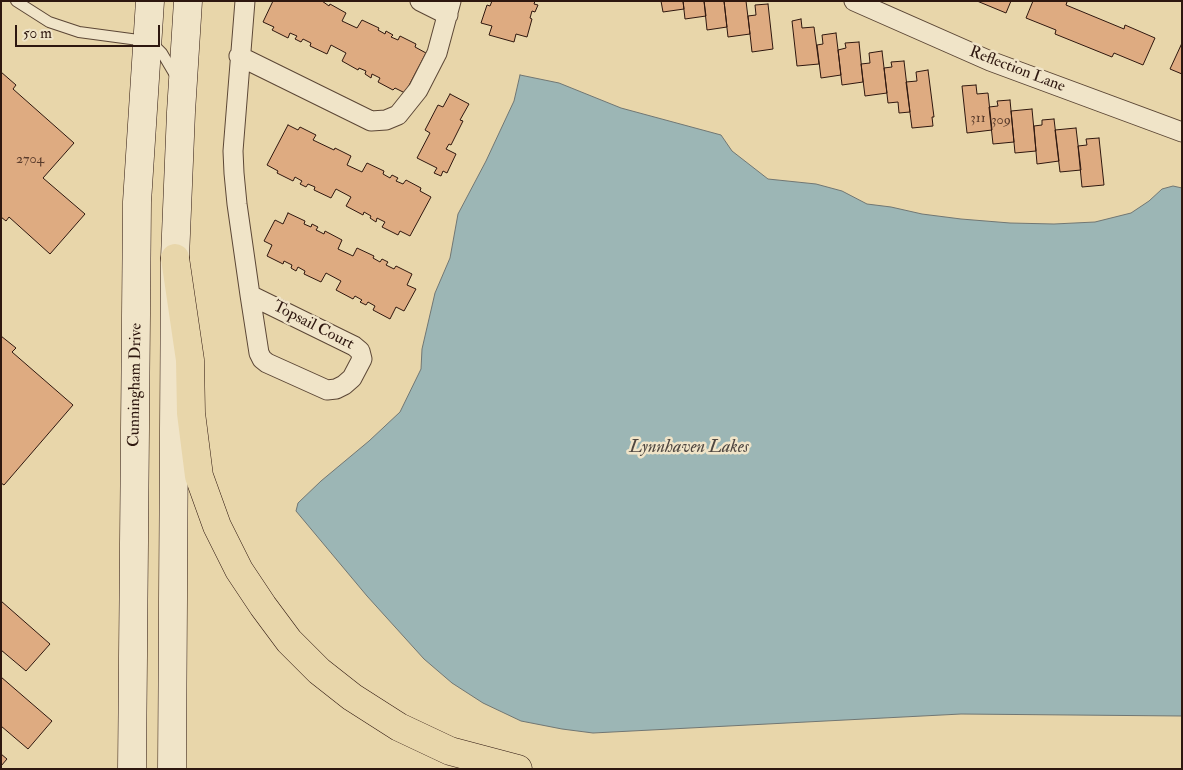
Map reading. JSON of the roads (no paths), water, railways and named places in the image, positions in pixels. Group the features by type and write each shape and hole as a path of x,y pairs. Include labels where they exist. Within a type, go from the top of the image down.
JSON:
{"highway":[{"path":"175,258 190,360 191,413 199,476 217,526 239,570 253,592 289,641 319,671 352,697 399,727 450,751 518,769"}],"main road":[{"name":"Cunningham Drive","path":"132,769 138,202 146,42 150,1"},
{"path":"172,769 175,258 188,1"}],"street":[{"name":"Topsail Court","path":"244,1 233,151 234,173 250,295 259,353 267,363 327,390 336,389 352,378 362,359 360,351 354,346 250,295"},
{"path":"239,56 371,121 386,120 398,115 418,90 437,53 450,8 420,1"},
{"name":"Reflection Lane","path":"854,1 990,61 1182,132"}],"lane":[{"path":"16,1 49,22 71,29 146,42 155,46 169,62 182,90"}],"water":[{"name":"Lynnhaven Lakes","path":"520,75 559,83 621,108 721,135 732,151 768,179 816,184 842,191 867,204 922,214 1010,223 1054,224 1095,222 1131,213 1149,201 1162,189 1173,186 1182,188 1182,716 961,714 593,733 521,721 483,703 452,683 424,659 367,596 296,511 298,503 321,481 400,412 421,369 422,349 435,293 450,258 458,214 486,161 514,101"}]}
